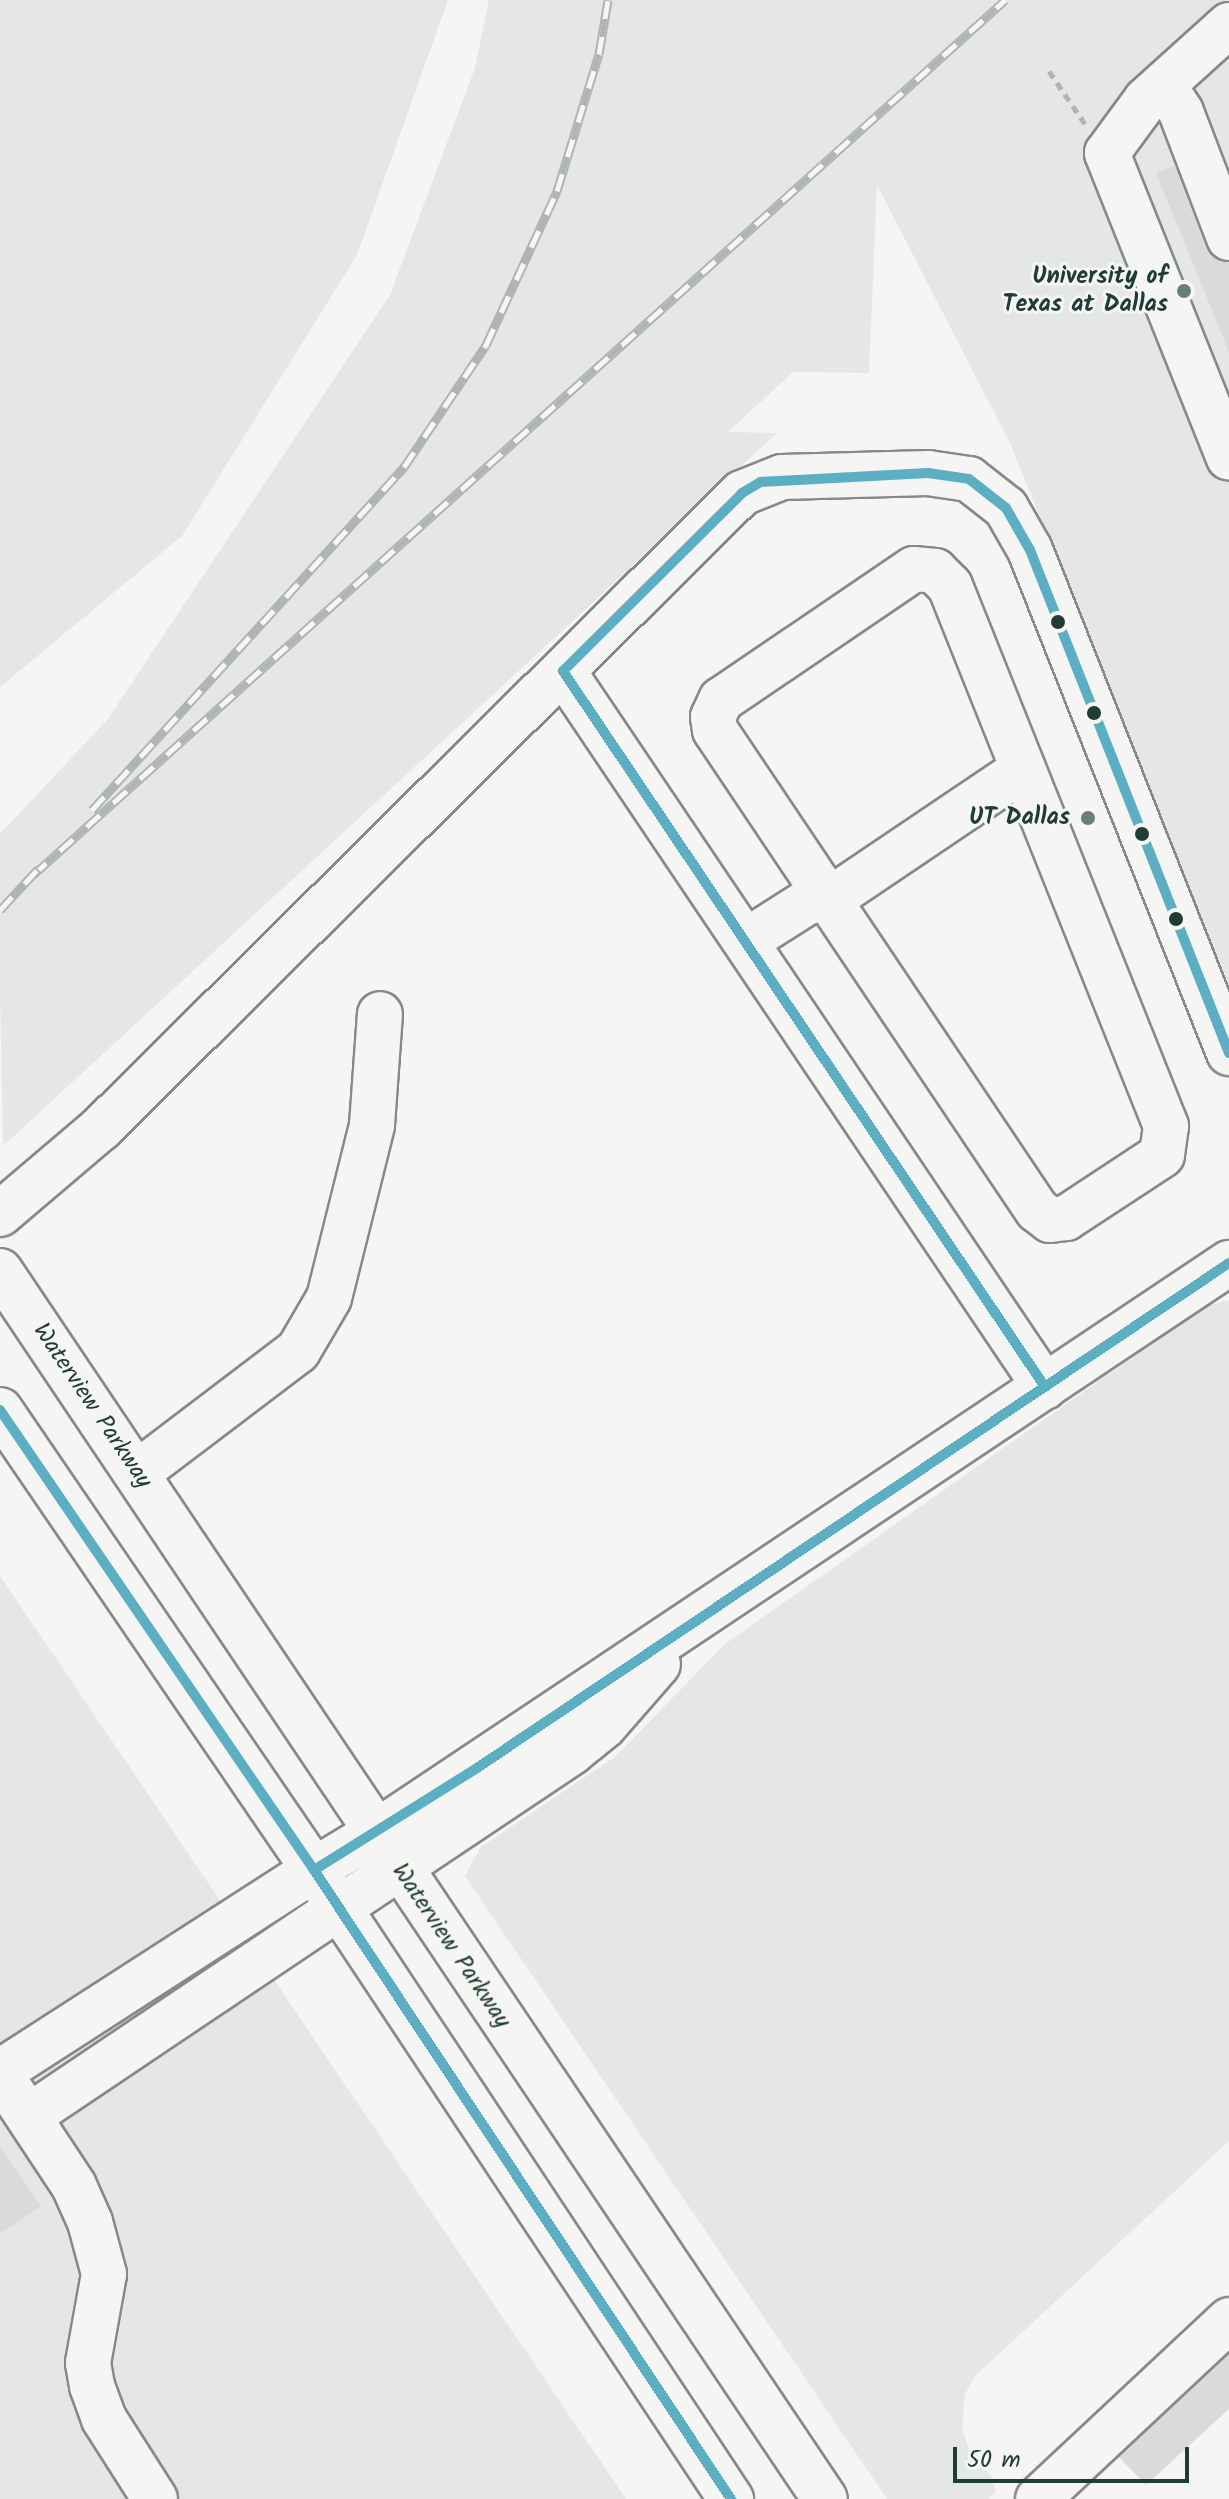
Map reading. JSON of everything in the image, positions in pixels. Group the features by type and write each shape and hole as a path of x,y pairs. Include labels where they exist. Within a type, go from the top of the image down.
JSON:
{"main road":[{"path":"1229,25 1154,92 1107,153 1229,458"},
{"path":"1154,92 1181,112 1221,194 1229,238"},
{"path":"0,1214 101,1128 742,493 760,482 782,477 928,473 969,479 1006,508 1030,550 1229,1053"},
{"path":"914,569 935,571 950,586 1166,1126 1162,1155 1066,1218 1050,1220 1037,1210 829,900 715,730 713,717 721,700 914,569"},
{"path":"563,671 1045,1387"},
{"path":"752,950 821,919 829,900 1023,769"},
{"path":"137,1473 298,1351 329,1298 372,1125 380,1014"},
{"path":"29,2116 339,1908 387,1850 680,1632 1229,1263"},
{"name":"Waterview Parkway","path":"0,1271 825,2499"},
{"path":"0,1410 314,1870 731,2499"},
{"path":"155,2499 104,2419 92,2386 88,2363 104,2274 98,2244 74,2186 0,2073 314,1870 387,1850"},
{"path":"1038,2499 1229,2320"}],"path":[{"path":"1049,71 1107,153"}],"shaded area":[{"path":"0,0 448,0 357,255 182,536 0,687"},
{"path":"489,0 1229,0 1229,985 1010,443 877,185 382,615 0,990 0,834 108,719 390,295 475,68"},
{"path":"877,184 869,373 793,372 728,432 777,433 3,1146 0,990 382,615 832,208"},
{"path":"1229,1300 1229,2141 975,2376 965,2394 962,2428 969,2450 991,2476 996,2491 989,2499 887,2499 465,1876 481,1847 615,1757 725,1644 1204,1307"},
{"path":"0,1576 626,2499 0,2499"}],"building":[{"path":"1175,166 1206,248 1214,258 1229,262 1229,352 1156,173"},
{"path":"0,2147 41,2206 0,2234"},
{"path":"1229,2354 1229,2409 1146,2485 1119,2457"}],"railway":[{"path":"92,810 404,467 486,345 557,191 599,54 608,0"},
{"path":"33,875 1005,0"},
{"path":"0,910 38,869"}],"transit line":[{"path":"1045,1387 563,671 742,493 760,482 928,473 969,479 1006,508 1030,550 1229,1053"},
{"path":"314,1870 477,1768 1229,1263"},
{"path":"0,1410 314,1870 731,2499"}],"place":[{"name":"University of Texas at Dallas","path":"1184,291"},
{"name":"UT Dallas","path":"1088,818"}]}
